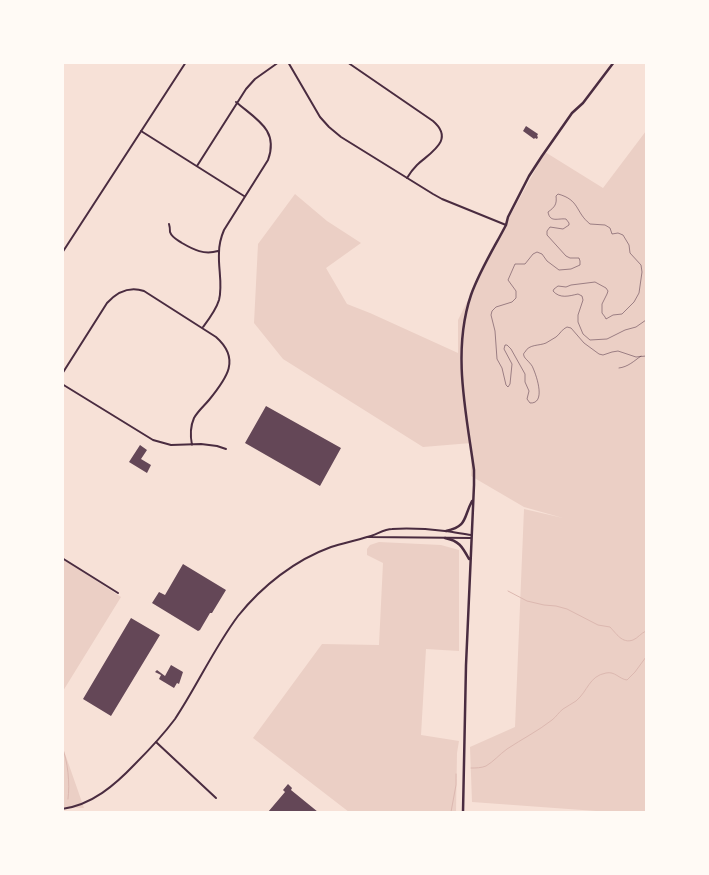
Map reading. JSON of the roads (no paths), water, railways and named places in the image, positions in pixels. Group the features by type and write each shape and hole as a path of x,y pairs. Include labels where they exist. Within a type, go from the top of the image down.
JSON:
{"main road":[{"path":"463,812 474,470 462,382 461,360 466,312 476,283 529,176 572,113 614,62"},
{"path":"446,531 456,528 464,522 473,499"},
{"path":"445,538 454,540 461,546 470,561"}],"street":[{"path":"62,253 186,62"},
{"path":"197,166 246,89 255,79 279,62"},
{"path":"288,62 320,117 341,137 442,199 506,225"},
{"path":"347,62 433,121 440,128 442,137 440,145 416,166 407,178"},
{"path":"203,328 213,312 219,297 218,251 220,240 224,230 268,160 271,152 269,134 264,126 236,102"},
{"path":"141,131 244,196"},
{"path":"169,224 171,234 175,239 190,248 208,253 218,251"},
{"path":"62,374 113,296 122,291 134,289 144,291 216,336 230,355 227,373 194,419 191,432 192,445"},
{"path":"62,384 153,440 171,445 208,444 226,449"},
{"path":"62,809 80,805 102,794 120,779 156,742 176,717 238,616 262,590 290,568 329,548 390,529 446,531 471,537"},
{"path":"367,537 471,537"},
{"path":"62,558 118,593"},
{"path":"156,742 216,798"}],"waterway":[{"path":"508,591 527,601 567,609 598,625 610,627 626,641 633,640 646,631"},
{"path":"471,768 486,766 507,749 547,724 563,709 576,701 596,677 609,673 627,680 646,657"},
{"path":"62,747 68,773 68,799"},
{"path":"451,812 456,774"}]}
